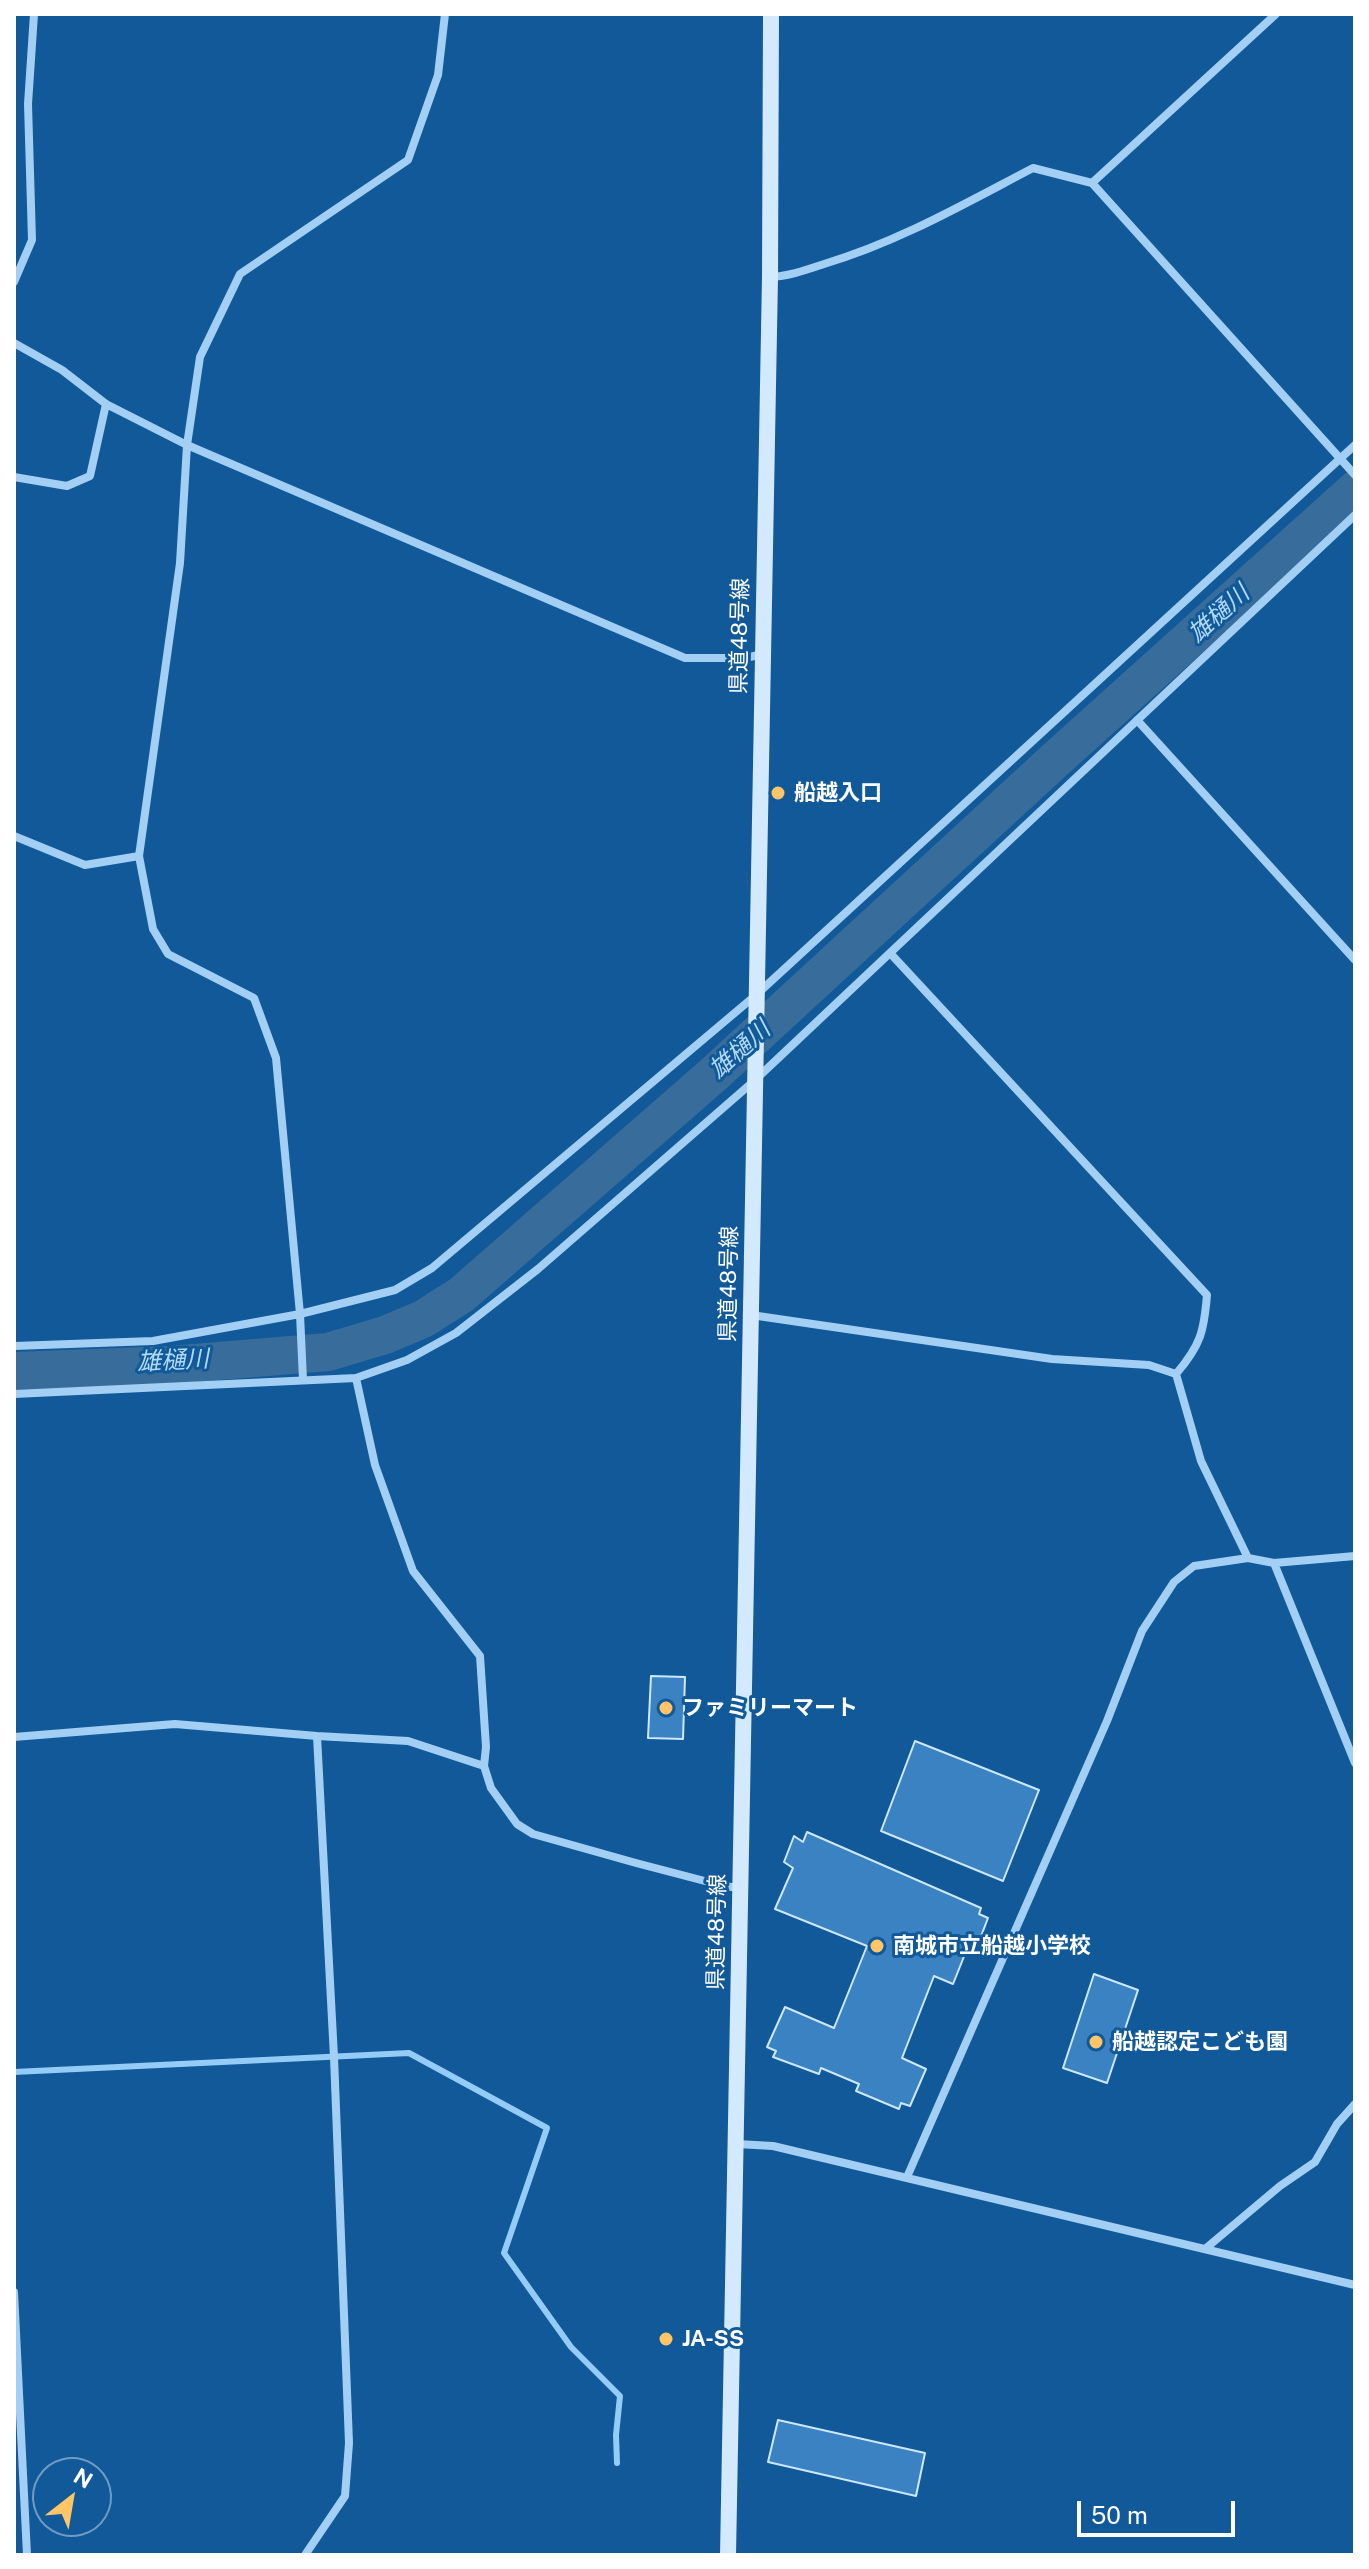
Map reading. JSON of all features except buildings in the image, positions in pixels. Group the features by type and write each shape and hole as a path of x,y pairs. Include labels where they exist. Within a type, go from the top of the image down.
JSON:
{"main road":[{"name":"県道48号線","path":"728,2555 770,277 771,14"}],"street":[{"path":"14,282 32,240 28,104 34,14"},
{"path":"303,1380 300,1314 276,1058 254,998 168,954 153,929 139,856 180,563 187,445 200,357 240,274 408,160 438,75 445,14"},
{"path":"1092,183 1276,14"},
{"path":"770,277 785,276 840,259 903,235 1033,168 1092,183 1355,475"},
{"path":"14,343 62,370 106,404 187,445 685,658 746,658 762,654"},
{"path":"14,477 67,486 90,476 106,404"},
{"path":"14,1346 153,1341 300,1314 395,1290 432,1268 756,1003 1355,445"},
{"path":"14,1394 356,1378 407,1360 456,1333 538,1269 890,953 1355,515"},
{"path":"1137,720 1355,960"},
{"path":"14,836 85,865 139,856"},
{"path":"890,953 1207,1295 1204,1331 1190,1358 1176,1374"},
{"path":"751,1315 1052,1359 1149,1365 1176,1374"},
{"path":"1176,1374 1201,1461 1248,1558"},
{"path":"356,1378 375,1465 413,1571 480,1656 486,1747 484,1766 491,1788 517,1824 533,1834 739,1888"},
{"path":"907,2177 1107,1721 1142,1631 1174,1582 1194,1566 1248,1558 1274,1563 1355,1556"},
{"path":"1274,1563 1355,1763"},
{"path":"14,1737 175,1724 408,1741 484,1766"},
{"path":"305,2555 345,2496 349,2443 334,2057 317,1736"},
{"path":"1205,2249 1280,2186 1315,2162 1337,2124 1355,2104"},
{"path":"737,2144 773,2146 1355,2285"},
{"path":"14,2292 27,2555"}],"waterway":[{"name":"雄樋川","path":"14,1371 170,1365 328,1352 385,1335 423,1319 461,1295 714,1074 1055,760 1355,490"},
{"path":"14,2072 409,2053 547,2128 504,2253 571,2347 620,2396 617,2463"}],"place":[{"name":"船越入口","path":"778,793"},
{"name":"ファミリーマート","path":"666,1708"},
{"name":"南城市立船越小学校","path":"877,1946"},
{"name":"船越認定こども園","path":"1096,2042"},
{"name":"JA-SS","path":"666,2339"}]}
